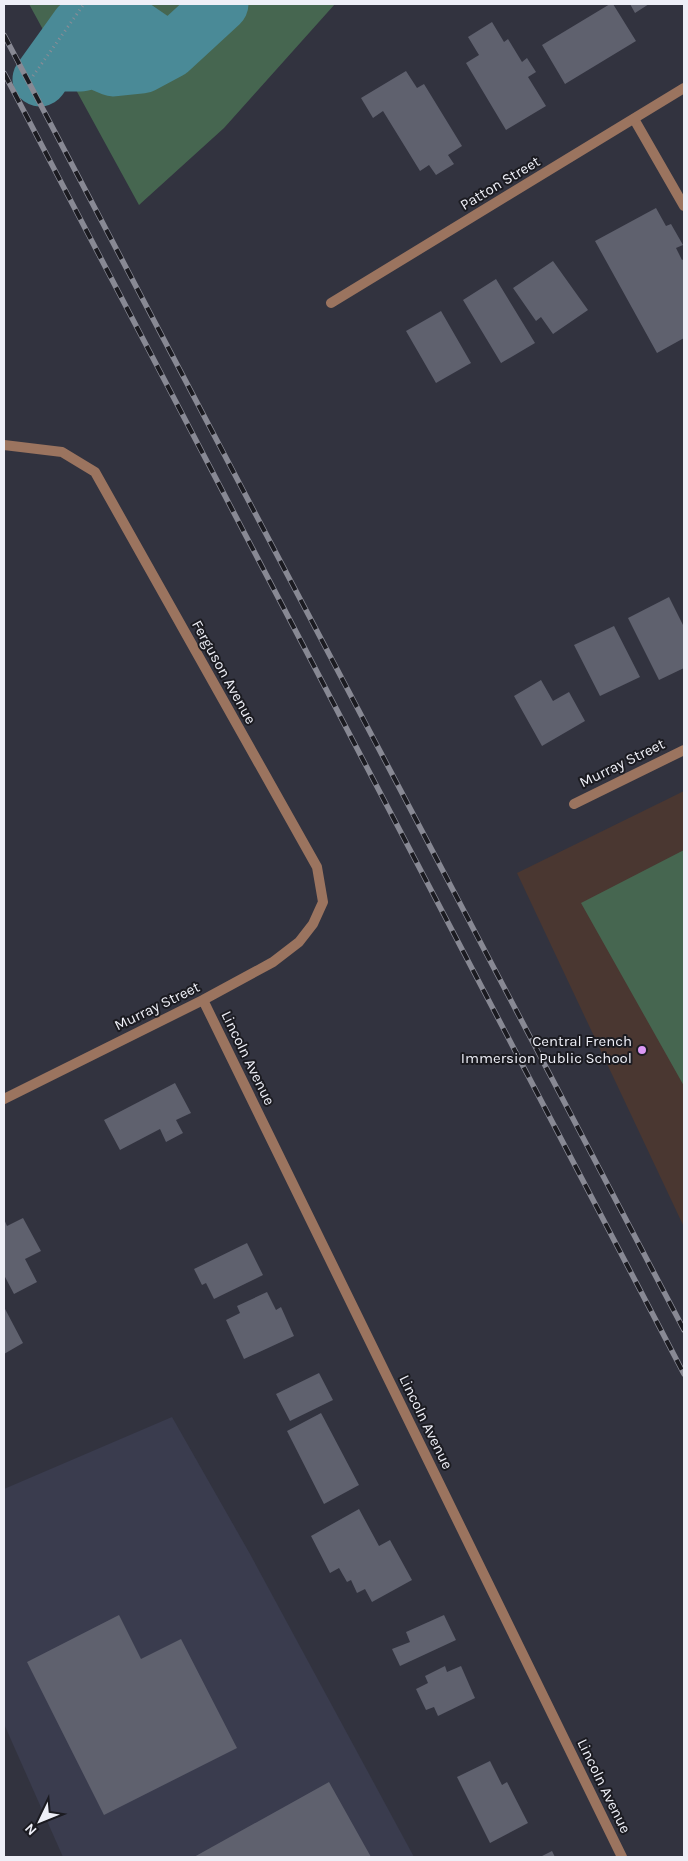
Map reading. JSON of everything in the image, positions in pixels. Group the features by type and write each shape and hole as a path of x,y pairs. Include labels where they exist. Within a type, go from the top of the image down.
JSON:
{"street":[{"name":"Patton Street","path":"331,303 684,88"},
{"path":"634,119 684,206"},
{"name":"Ferguson Avenue","path":"4,445 62,452 95,472 317,868 323,902 313,924"},
{"name":"Murray Street","path":"574,804 684,750"},
{"name":"Murray Street","path":"4,1099 204,1000 273,962 299,942 313,924"},
{"name":"Lincoln Avenue","path":"204,1000 622,1857"}],"path":[{"path":"33,76 84,4"}],"shaded area":[{"name":"Central French Immersion Public School","path":"684,791 684,1227 517,873"},
{"path":"172,1417 250,1554 414,1857 63,1857 4,1724 4,1489"}],"green space":[{"path":"29,4 335,4 224,128 139,205"},
{"path":"684,850 684,1086 581,903"}],"building":[{"path":"610,4 613,4 636,41 565,84 542,45"},
{"path":"630,4 649,4 635,13"},
{"path":"492,22 504,42 508,39 522,62 527,58 536,72 528,77 546,106 506,130 466,63 479,55 468,37"},
{"path":"406,71 417,88 424,84 462,146 448,155 454,164 436,175 429,165 420,171 383,111 373,118 361,98"},
{"path":"656,208 666,226 671,224 683,245 676,248 682,260 684,259 684,338 657,353 595,241"},
{"path":"553,261 588,310 553,334 541,317 536,321 513,288"},
{"path":"496,279 535,343 501,363 463,300"},
{"path":"441,311 471,363 436,383 406,331"},
{"path":"669,597 684,627 684,668 659,680 628,618"},
{"path":"614,626 640,677 600,696 574,645"},
{"path":"541,680 553,701 569,692 585,721 542,746 514,696"},
{"path":"175,1083 191,1113 176,1120 183,1133 166,1142 160,1129 120,1150 104,1120"},
{"path":"23,1218 41,1251 25,1259 37,1282 14,1294 4,1275 4,1219 7,1226"},
{"path":"247,1243 263,1275 214,1299 206,1283 202,1285 194,1269"},
{"path":"267,1292 276,1310 281,1307 294,1336 244,1359 226,1320 240,1313 237,1306"},
{"path":"4,1307 23,1343 4,1354"},
{"path":"319,1373 333,1400 290,1421 276,1394"},
{"path":"321,1413 359,1485 324,1504 287,1431"},
{"path":"359,1509 379,1546 390,1540 412,1580 372,1602 365,1589 357,1593 351,1580 347,1582 339,1568 330,1573 311,1536"},
{"path":"119,1615 141,1659 181,1639 237,1748 104,1815 27,1662"},
{"path":"444,1615 456,1640 400,1666 392,1649 410,1642 406,1632"},
{"path":"445,1666 447,1672 461,1666 475,1698 438,1716 434,1707 426,1710 416,1689 428,1683 425,1676"},
{"path":"490,1761 502,1785 507,1782 528,1823 490,1843 457,1777"},
{"path":"329,1782 371,1857 194,1857"},
{"path":"552,1851 555,1857 540,1857"}],"waterway":[{"path":"40,79 78,26 122,18 170,51 221,4"},
{"path":"51,64 81,64 94,61 113,69 142,66 170,51"}],"railway":[{"path":"4,35 684,1330"},
{"path":"4,73 684,1374"}],"place":[{"name":"Central French Immersion Public School","path":"642,1050"}]}
